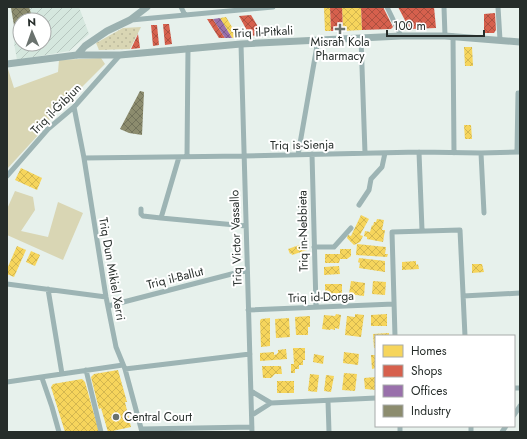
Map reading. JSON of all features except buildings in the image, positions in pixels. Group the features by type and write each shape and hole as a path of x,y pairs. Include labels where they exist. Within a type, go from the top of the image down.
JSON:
{"street":[{"path":"77,55 85,46 107,31 130,20 147,7"},
{"path":"181,7 185,15"},
{"path":"130,20 273,7"},
{"path":"387,7 401,36"},
{"path":"444,7 445,36"},
{"path":"498,7 500,40"},
{"name":"Triq il-Pitkali","path":"7,64 77,55 120,55 241,44 401,36 453,36 520,42"},
{"path":"453,36 454,153"},
{"path":"360,38 365,153"},
{"path":"298,155 318,40"},
{"name":"Triq Victor Vassallo","path":"241,44 252,429"},
{"path":"187,157 188,48"},
{"name":"Triq il-Ġibjun","path":"7,176 48,129 74,107 120,55"},
{"path":"519,93 519,152"},
{"name":"Triq Dun Mikiel Xerri","path":"74,107 84,158 106,297 116,347 124,367 141,430"},
{"path":"419,152 422,230"},
{"name":"Triq is-Sienja","path":"84,158 419,152 481,154 519,152"},
{"path":"359,205 369,190 371,179 382,166 385,153"},
{"name":"Triq in-Nebbieta","path":"312,154 316,306"},
{"path":"481,154 484,213"},
{"path":"161,218 179,157"},
{"path":"141,209 143,216 246,226"},
{"path":"314,247 334,247 351,228"},
{"path":"395,335 392,232 460,230 466,335"},
{"name":"Triq il-Ballut","path":"108,306 247,270"},
{"path":"7,284 106,297"},
{"path":"48,289 62,374"},
{"path":"463,296 520,293"},
{"name":"Triq id-Dorga","path":"248,310 316,306 394,304"},
{"path":"7,382 42,378 86,370 250,354"},
{"path":"86,370 101,432"},
{"path":"42,378 59,432"},
{"path":"251,391 270,403"},
{"path":"252,415 270,403 375,398"},
{"path":"328,400 329,432"},
{"path":"141,430 252,429"}],"shaded area":[{"path":"11,7 79,7 89,34 69,51 17,60 16,52 52,52 52,12 12,12"},
{"path":"141,27 130,49 99,50 96,43 123,28"},
{"path":"101,58 105,64 43,126 40,133 7,169 7,69 14,88 58,72 59,60"},
{"path":"15,191 33,197 35,210 21,231 48,237 58,202 83,213 63,260 7,235 7,209"}],"place":[{"name":"Misraħ Kola Pharmacy","path":"340,29"},
{"name":"Central Court","path":"116,417"}]}
